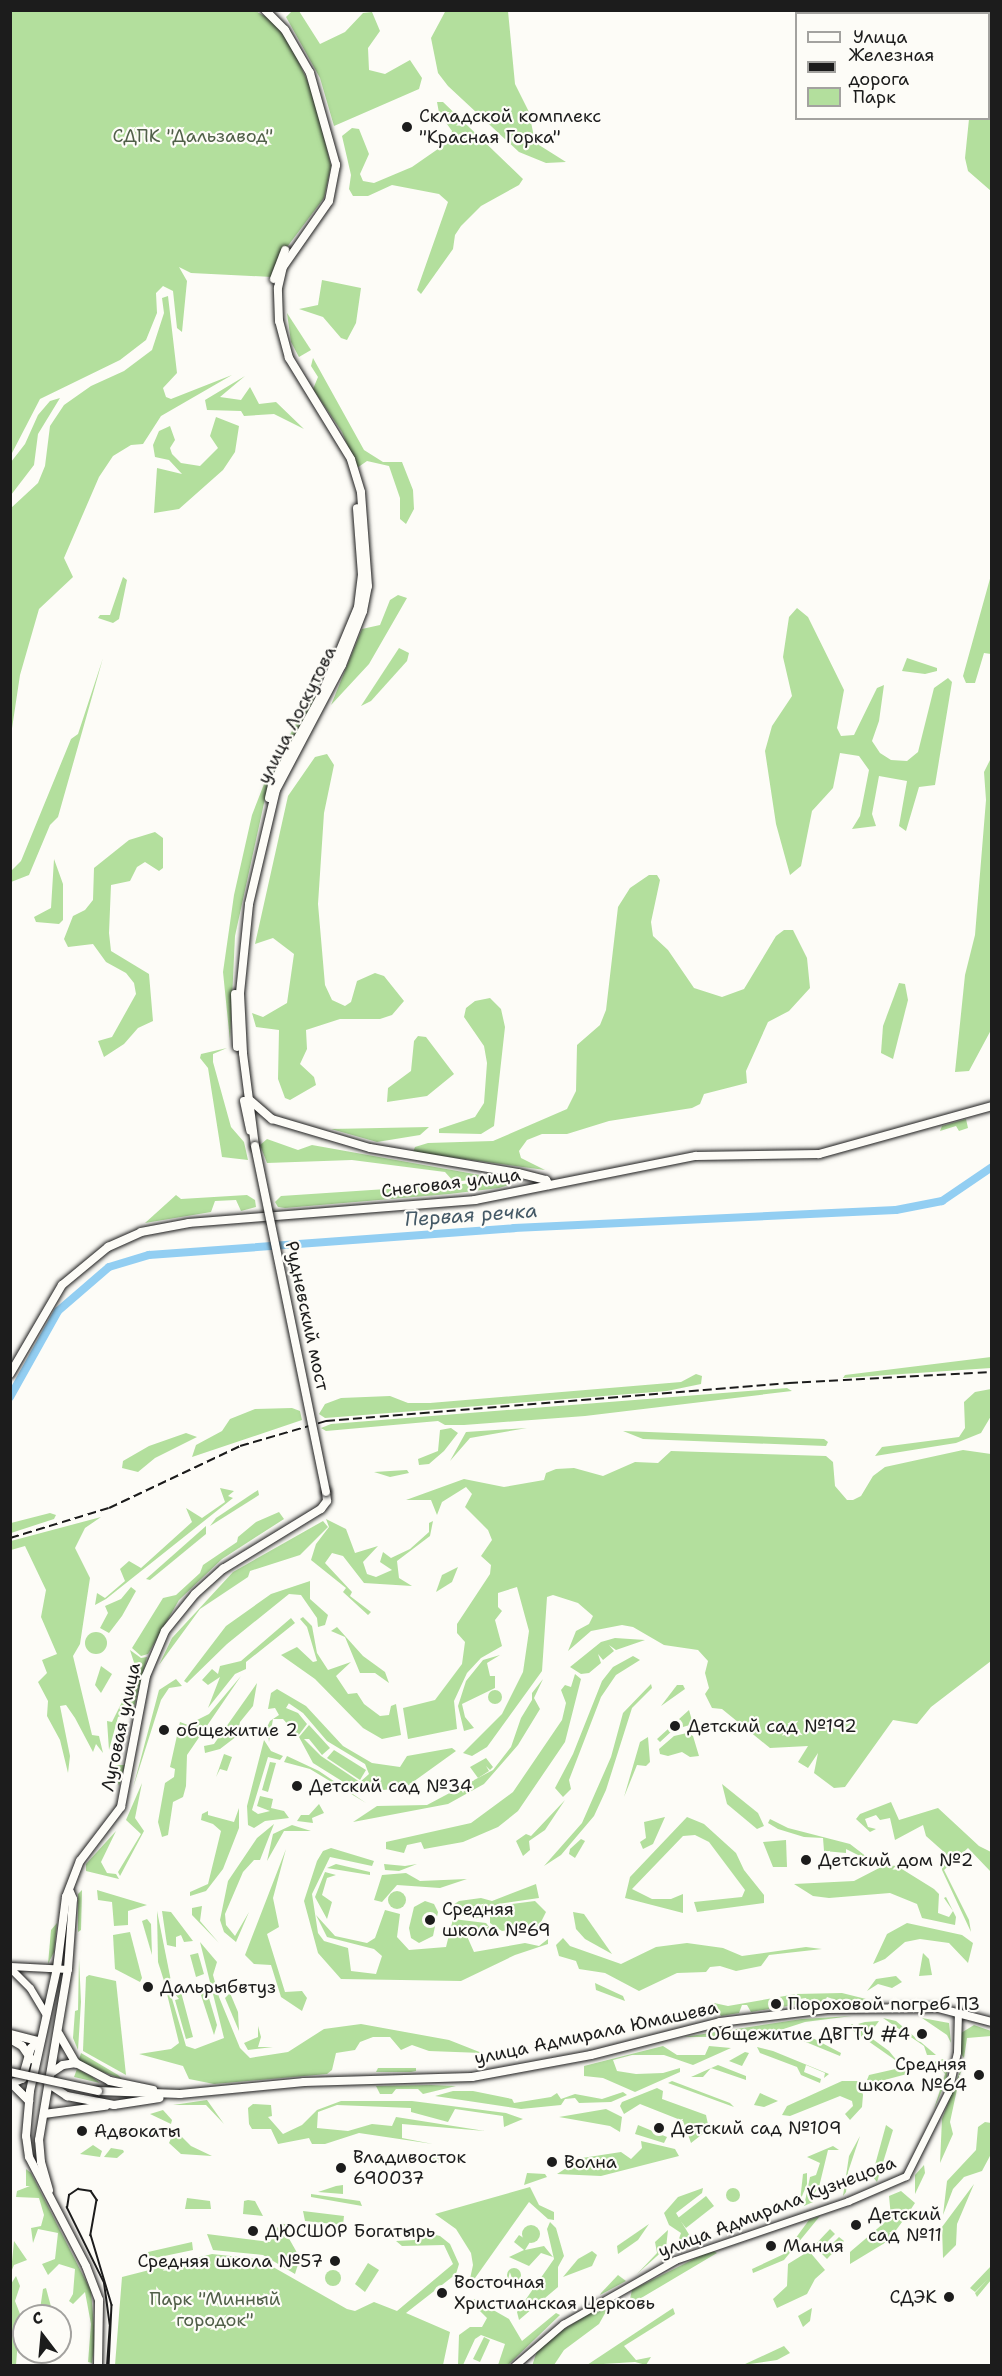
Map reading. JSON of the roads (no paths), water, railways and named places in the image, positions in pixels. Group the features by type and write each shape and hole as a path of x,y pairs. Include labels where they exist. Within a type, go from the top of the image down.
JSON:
{"main road":[{"path":"257,10 278,27 307,74 332,166 325,200 291,241 275,274 275,330 286,359"},
{"path":"265,10 274,16 291,38 310,73 336,171 329,201 295,245 279,280 281,334 286,359"},
{"name":"улица Лоскутова","path":"251,1121 243,1053 241,958 266,831 276,790 342,665 363,611 368,586 361,492 351,459 286,359"},
{"name":"улица Лоскутова","path":"255,1140 235,1011 242,914 272,785 331,675 362,589 357,503 348,466 338,444 286,359"},
{"path":"250,1098 272,1119"},
{"name":"Снеговая улица","path":"10,1374 62,1286 108,1247 134,1234 189,1223 475,1200 687,1157 819,1154 992,1106"},
{"path":"255,1140 261,1125 272,1119"},
{"path":"251,1121 272,1119 387,1152 518,1173 546,1180 549,1185"},
{"name":"Рудневский мост","path":"255,1140 326,1492"},
{"name":"Луговая улица","path":"98,2366 99,2300 86,2266 29,2157 32,2060 57,1968 70,1892 78,1864 121,1807 146,1676 165,1631 195,1594 223,1569 321,1509 327,1501 326,1492"},
{"name":"Луговая улица","path":"50,2196 39,2152 68,1969 73,1899 70,1892"},
{"path":"10,1967 68,1969"},
{"path":"10,1967 30,1988 45,2013"},
{"name":"улица Адмирала Юмашева","path":"10,2072 98,2091 180,2094 304,2082 494,2074 591,2055 702,2026 827,2009 886,2006 958,2011 992,2022"},
{"name":"улица Адмирала Кузнецова","path":"514,2366 563,2324 675,2260 848,2201 906,2176 948,2092 957,2052 958,2011"},
{"path":"59,2032 76,2063 103,2078 123,2085 180,2094"},
{"path":"10,2034 39,2041"},
{"path":"10,2039 22,2046 32,2060 22,2079 11,2083 29,2101"},
{"path":"50,2074 63,2065 76,2063"},
{"path":"98,2091 104,2085 103,2078"},
{"path":"49,2084 67,2096 114,2105 130,2102 131,2094"},
{"path":"44,2114 180,2094"},
{"path":"62,2112 67,2096"}],"waterway":[{"name":"Первая речка","path":"10,1397 58,1311 109,1267 149,1255 514,1228 896,1210 942,1201 992,1167"}],"tram line":[{"path":"107,2366 110,2327 104,2283 67,2208 69,2195 78,2189 91,2191 97,2200 91,2235 112,2305 109,2366"}],"railway":[{"path":"10,1538 109,1508 240,1446 326,1421 789,1383 992,1372"}],"place":[{"name":"Складской комплекс \"Красная Горка\"","path":"407,127"},
{"name":"Детский сад №192","path":"675,1726"},
{"name":"общежитие 2","path":"164,1730"},
{"name":"Детский сад №34","path":"297,1786"},
{"name":"Детский дом №2","path":"806,1860"},
{"name":"Средняя школа №69","path":"430,1920"},
{"name":"Дальрыбвтуз","path":"148,1987"},
{"name":"Пороховой погреб П3","path":"776,2004"},
{"name":"Общежитие ДВГТУ #4","path":"922,2034"},
{"name":"Средняя школа №64","path":"979,2075"},
{"name":"Детский сад №109","path":"659,2128"},
{"name":"Адвокаты","path":"82,2131"},
{"name":"Волна","path":"552,2162"},
{"name":"Владивосток 690037","path":"341,2168"},
{"name":"Детский сад №11","path":"856,2225"},
{"name":"ДЮСШОР Богатырь","path":"253,2231"},
{"name":"Мания","path":"771,2246"},
{"name":"Средняя школа №57","path":"335,2261"},
{"name":"Восточная Христианская Церковь","path":"442,2293"},
{"name":"СДЭК","path":"949,2297"}],"park label":[{"name":"СДПК \"Дальзавод\"","path":"193,136"},
{"name":"Парк \"Минный городок\"","path":"215,2310"}]}
